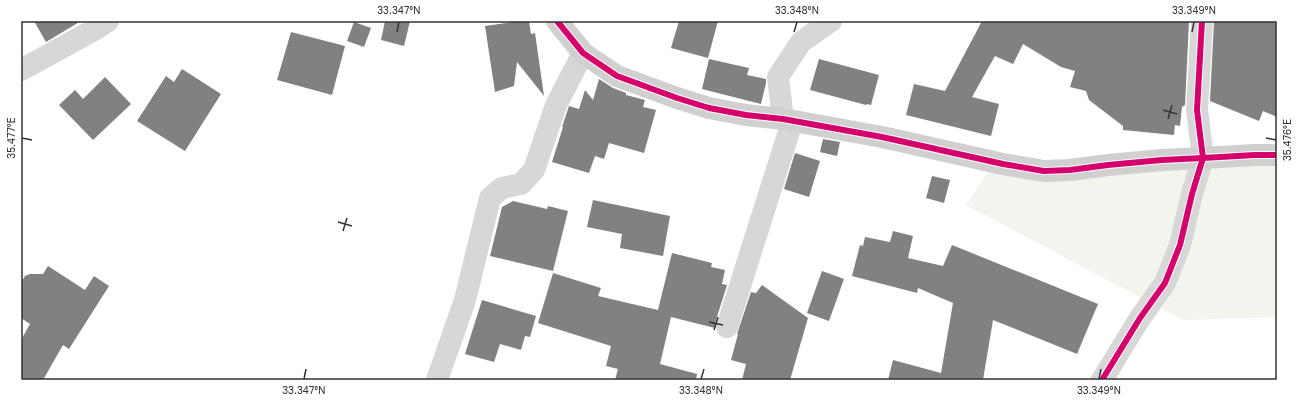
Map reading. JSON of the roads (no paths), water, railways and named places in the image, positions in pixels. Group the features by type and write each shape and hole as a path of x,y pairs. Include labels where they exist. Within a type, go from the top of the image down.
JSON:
{"street":[{"path":"21,70 108,21"},
{"path":"557,21 583,52 617,76 677,98 709,108 746,116 788,120 882,137 1003,164 1044,171 1070,170 1162,160 1277,155"},
{"path":"727,326 788,120 778,78 801,42 831,21"},
{"path":"1102,380 1140,318 1165,283 1180,245 1192,194 1203,158 1197,110 1202,21"},
{"path":"437,380 465,300 490,198 502,188 521,184 534,170 556,105 583,52"}]}
